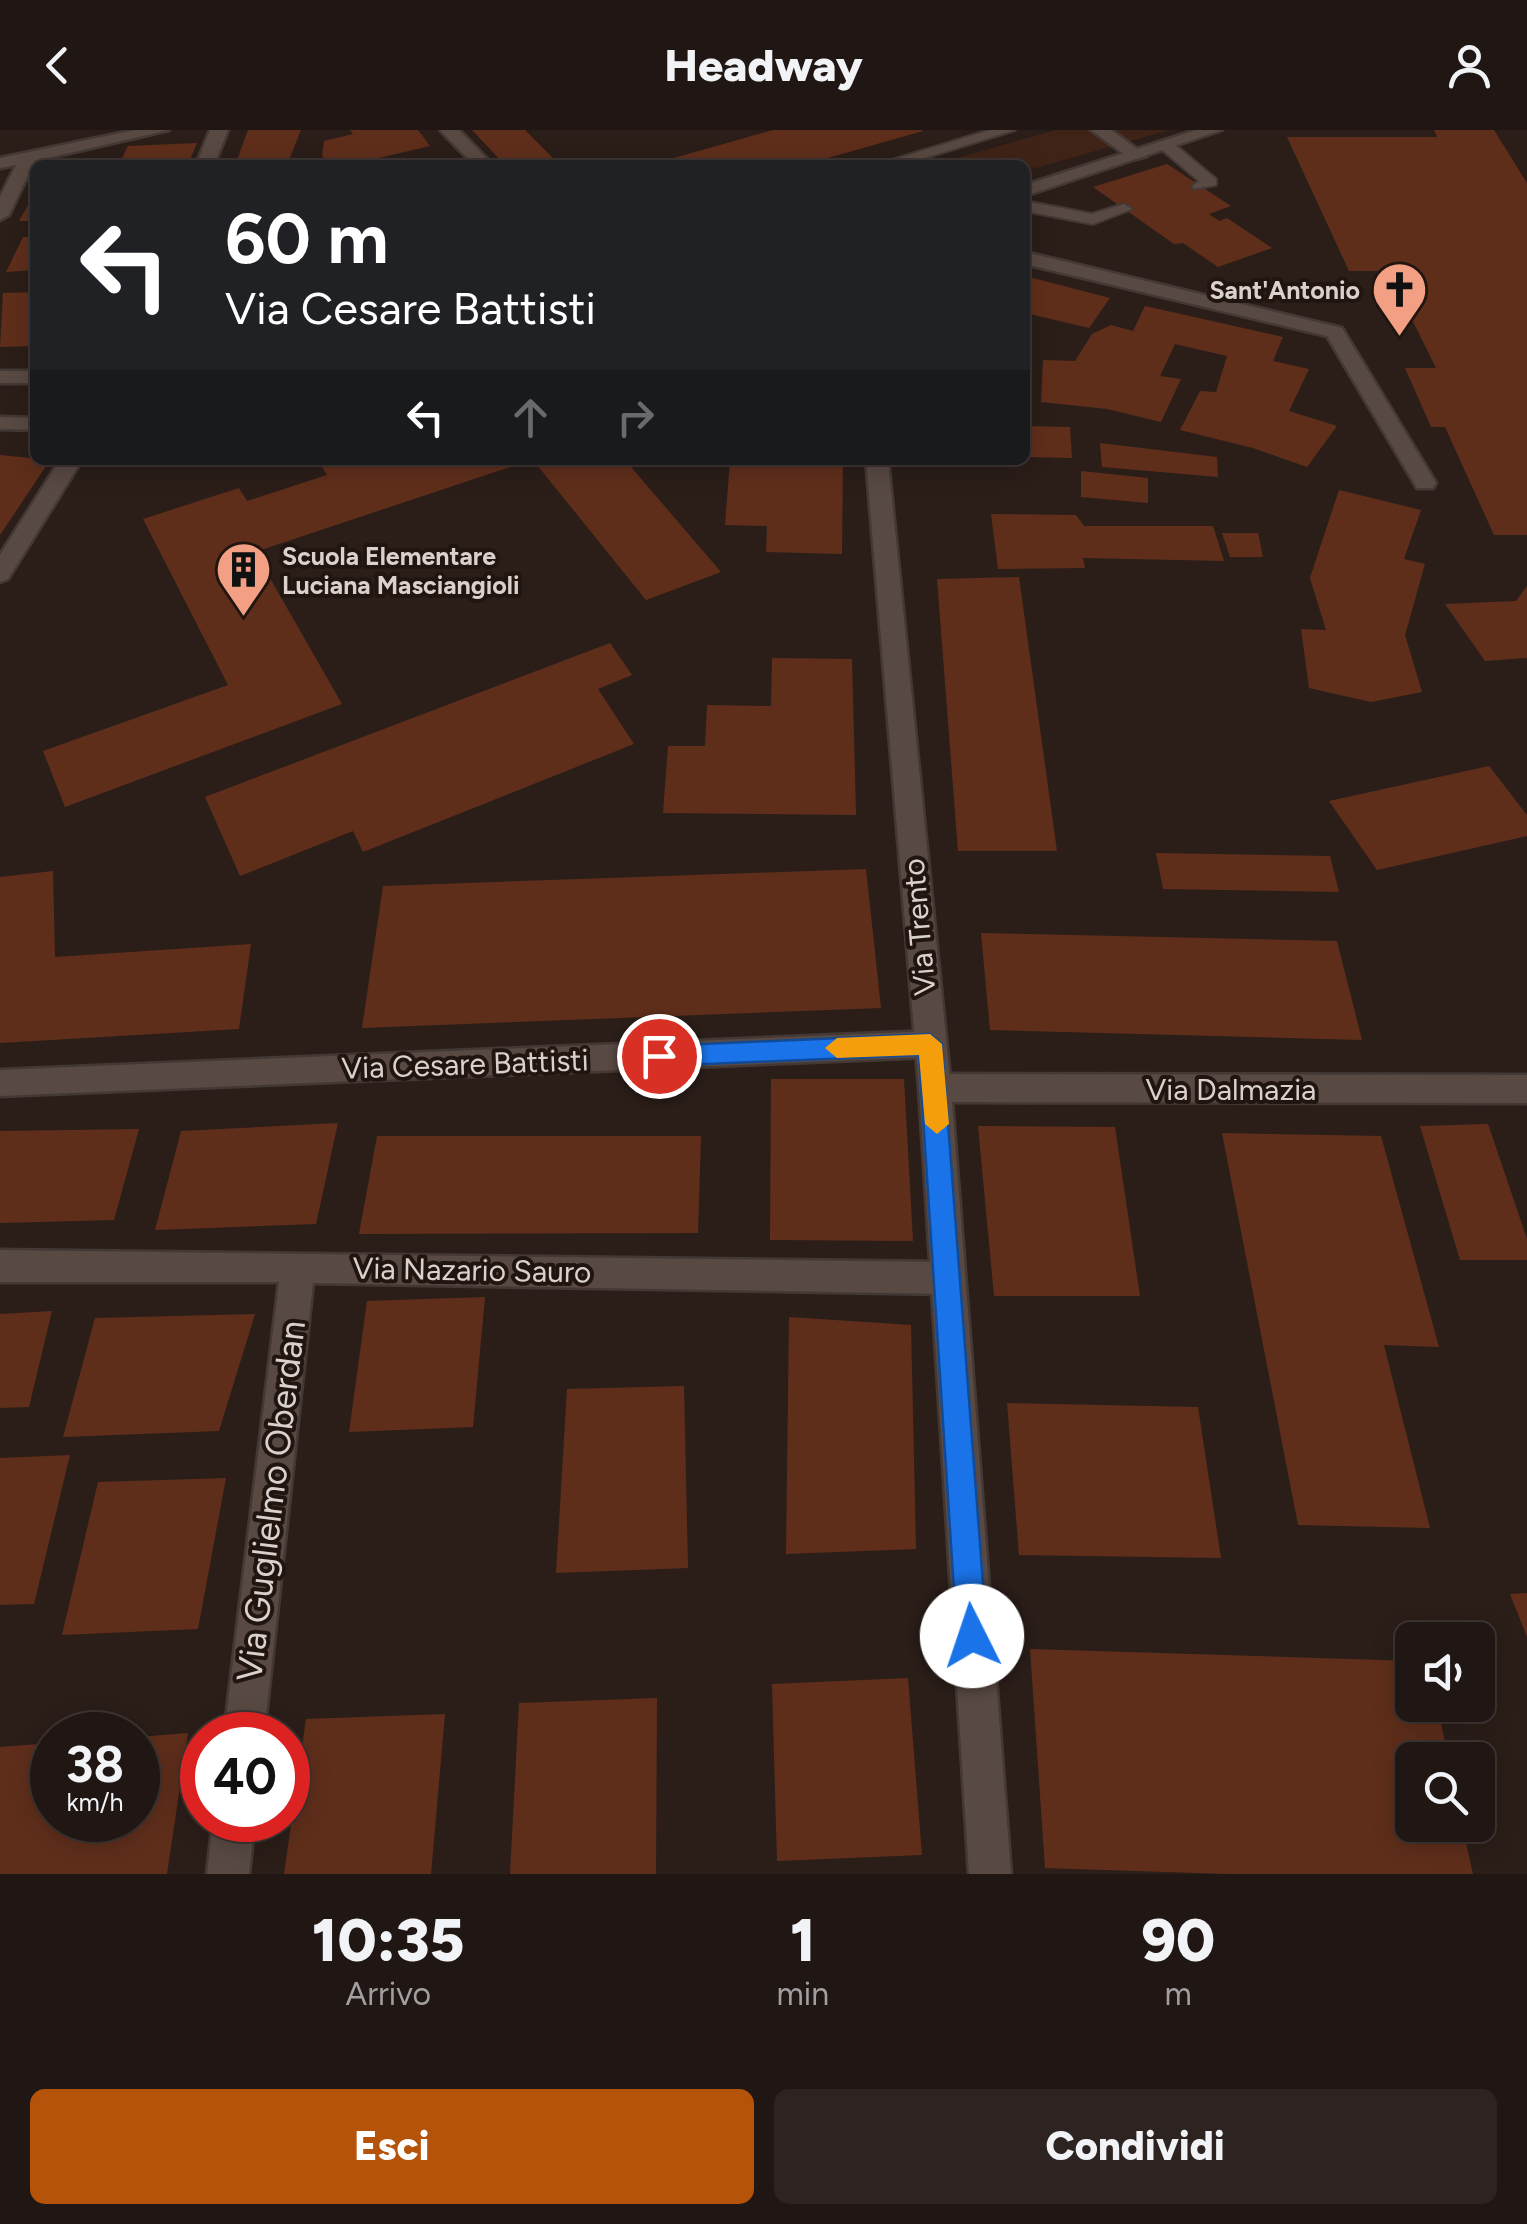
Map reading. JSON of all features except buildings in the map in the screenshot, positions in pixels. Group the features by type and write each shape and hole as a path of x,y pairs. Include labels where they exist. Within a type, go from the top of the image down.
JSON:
{"street":[{"path":"0,163 160,130"},
{"path":"207,160 218,130"},
{"path":"448,130 479,160"},
{"path":"1100,130 1138,156"},
{"path":"1030,188 1214,130"},
{"path":"0,215 28,158"},
{"path":"1030,259 1336,332 1425,482"},
{"path":"0,377 30,377"},
{"path":"0,423 30,424"},
{"path":"0,574 68,465"},
{"name":"Via Trento","path":"877,465 935,1088 945,1278 990,1874"},
{"name":"Via Cesare Battisti","path":"0,1083 930,1044"},
{"name":"Via Dalmazia","path":"935,1088 1527,1089"},
{"name":"Via Nazario Sauro","path":"0,1266 945,1278"},
{"name":"Via Guglielmo Oberdan","path":"247,1712 298,1267"},
{"path":"228,1874 232,1842"}],"lane":[{"path":"902,160 1008,130"},
{"path":"1167,146 1210,182 1200,186"},
{"path":"1030,207 1094,219 1124,209"}],"shaded area":[{"path":"1056,130 1169,130 1030,170 1030,160 950,160"}],"slow traffic":[{"path":"837,1048 930,1044 937,1124"}],"place":[{"name":"Sant'Antonio","path":"1399,339"},
{"name":"Scuola Elementare Luciana Masciangioli","path":"243,619"}],"route":[{"path":"659,1056 930,1044 972,1636"}]}
